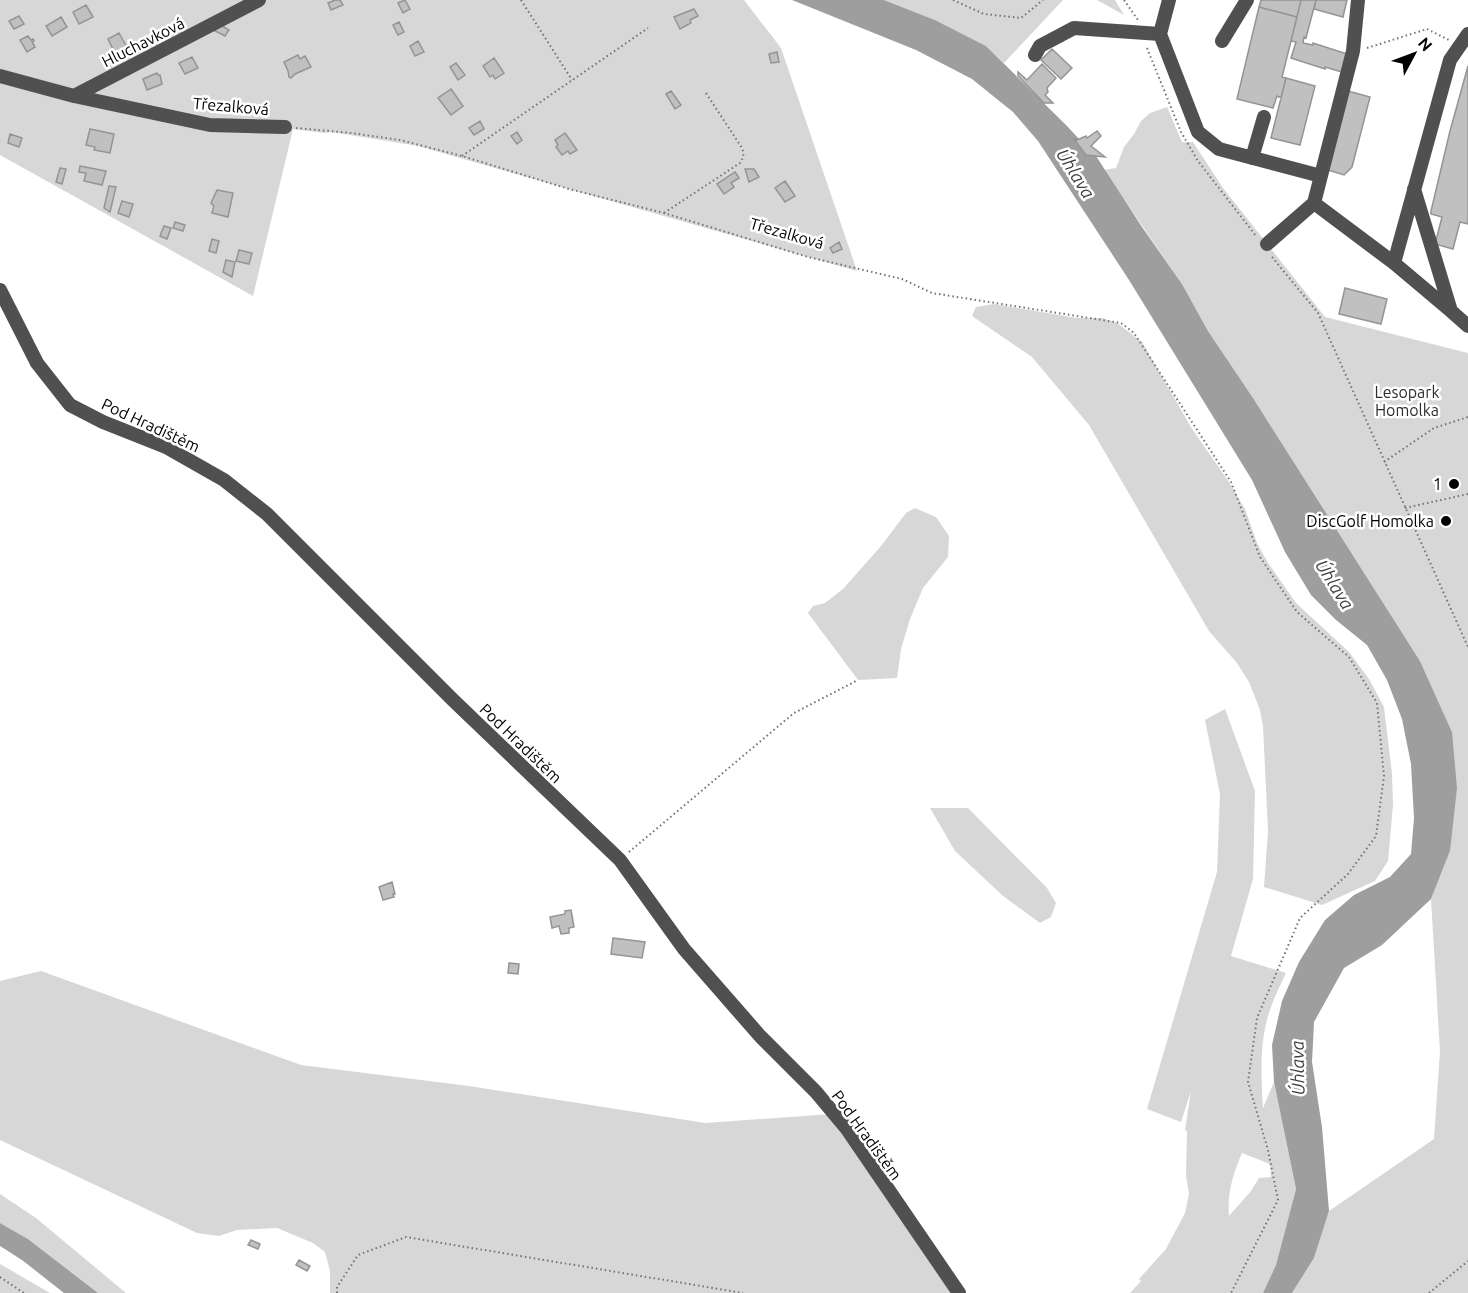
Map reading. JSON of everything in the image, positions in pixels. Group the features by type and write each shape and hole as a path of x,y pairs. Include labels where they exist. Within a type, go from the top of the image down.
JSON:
{"street":[{"name":"Hluchavková","path":"74,96 260,0"},
{"path":"1169,0 1160,34 1198,132 1219,149 1321,176"},
{"path":"1222,41 1247,0"},
{"path":"1265,246 1314,203 1353,51 1358,0"},
{"path":"1035,55 1040,46 1074,28 1160,34"},
{"path":"1394,262 1450,60 1464,39"},
{"name":"Třezalková","path":"0,76 74,96 210,125 285,127"},
{"path":"1252,158 1264,117"},
{"path":"1414,189 1451,311"},
{"path":"1314,203 1394,262 1468,326"},
{"name":"Pod Hradištěm","path":"0,290 37,363 70,405 103,422 166,447 224,480 267,514 453,700 620,860 684,949 760,1036 816,1092 847,1129 959,1293"}],"path":[{"path":"521,0 573,80"},
{"path":"953,0 984,14 1021,18 1042,0"},
{"path":"1124,0 1142,27 1144,41 1181,132 1198,161 1318,313 1468,647"},
{"path":"462,156 648,28"},
{"path":"1353,51 1384,44 1427,29 1464,39"},
{"path":"664,213 743,159 742,148 706,93"},
{"name":"Třezalková","path":"285,127 400,140 462,156 569,189 664,213 808,257 902,279 932,293 1121,323 1134,333 1231,482 1260,557 1298,612 1349,657 1377,703 1384,776 1376,836 1348,874 1300,918 1257,1018 1248,1082 1268,1150 1278,1200 1231,1293"},
{"path":"1384,462 1434,429 1468,417"},
{"path":"1405,508 1468,494"},
{"path":"620,860 794,713 858,680"},
{"path":"337,1293 337,1287 358,1255 406,1237 743,1293"},
{"path":"1429,1293 1468,1261"},
{"path":"0,1277 24,1293"}],"green space":[{"path":"0,0 744,0 781,48 857,271 418,146 331,132 293,129 253,296 0,155"},
{"path":"884,0 1063,0 1004,63 986,46 935,20"},
{"path":"1097,0 1115,0 1124,15"},
{"name":"Lesopark Homolka","path":"1167,107 1182,142 1193,142 1223,188 1325,317 1468,353 1468,1293 1292,1293 1314,1258 1329,1211 1434,1139 1440,1051 1431,899 1450,851 1452,732 1420,661 1208,331 1182,284 1104,170 1116,168 1124,147 1141,121 1150,113"},
{"path":"994,304 1077,318 1102,318 1117,323 1142,342 1192,429 1245,509 1257,543 1268,563 1296,603 1349,652 1369,679 1384,707 1392,774 1393,805 1388,861 1375,881 1322,905 1264,887 1268,831 1263,726 1260,710 1249,682 1237,663 1209,631 1089,425 1032,357 972,316 976,307"},
{"path":"915,508 936,517 949,536 948,557 923,588 901,649 897,678 858,680 808,613 813,606 825,603 843,589 881,546 906,513"},
{"path":"1225,709 1255,791 1253,879 1231,956 1286,973 1264,1032 1262,1095 1263,1108 1274,1082 1296,1189 1276,1265 1263,1293 1130,1293 1141,1281 1139,1279 1166,1249 1185,1213 1189,1194 1186,1176 1187,1131 1185,1130 1191,1091 1181,1122 1147,1109 1217,872 1220,794 1205,720","holes":["1242,1153 1270,1164 1271,1177 1259,1178 1229,1216 1231,1184"]},
{"path":"930,808 968,808 1047,888 1056,903 1051,917 1040,923 1003,896 955,851"},
{"path":"41,971 301,1065 469,1086 705,1123 846,1113 963,1293 330,1293 330,1271 325,1252 313,1243 277,1228 237,1230 219,1236 197,1233 0,1140 0,981"},
{"path":"0,1194 36,1218 126,1293 98,1293 28,1239 0,1223"},
{"path":"0,1264 50,1293 0,1293"}],"water":[{"name":"Úhlava","path":"792,0 884,0 935,20 986,46 1079,139 1074,139 1086,155 1096,156 1182,284 1208,331 1420,661 1452,732 1457,788 1450,851 1431,899 1382,945 1344,968 1314,1022 1312,1062 1322,1127 1329,1211 1314,1258 1292,1293 1263,1293 1276,1265 1296,1189 1274,1082 1272,1045 1282,1001 1299,962 1325,920 1354,895 1390,877 1411,854 1414,818 1411,764 1402,719 1387,680 1367,645 1336,620 1311,595 1285,552 1252,480 1129,280 1038,141 1013,112 972,79 916,50"},
{"path":"0,1223 28,1239 98,1293 64,1293 0,1246"}],"building":[{"path":"340,0 343,5 331,10 328,3"},
{"path":"405,0 410,9 403,13 398,3"},
{"path":"1261,0 1301,0 1297,17 1259,7"},
{"path":"1301,0 1316,0 1303,43 1313,45 1313,43 1347,54 1342,72 1291,58 1296,42 1291,41"},
{"path":"1316,0 1347,0 1343,17 1314,9"},
{"path":"86,5 93,17 79,24 73,12"},
{"path":"1259,7 1297,17 1282,77 1286,78 1281,98 1277,96 1273,108 1237,99"},
{"path":"694,9 698,16 680,29 674,17"},
{"path":"19,16 24,24 14,29 9,21"},
{"path":"61,17 67,27 52,36 46,26"},
{"path":"399,22 404,32 398,35 393,25"},
{"path":"219,24 229,30 225,36 215,31"},
{"path":"119,33 128,49 116,55 108,39"},
{"path":"28,36 31,40 33,39 35,47 27,52 20,40"},
{"path":"418,41 424,52 415,56 410,46"},
{"path":"1052,49 1072,68 1061,79 1041,60"},
{"path":"777,52 779,62 771,63 769,54"},
{"path":"298,55 300,59 305,56 311,67 291,78 284,62"},
{"path":"192,57 198,68 185,74 179,63"},
{"path":"494,58 504,73 495,79 493,75 490,77 483,66"},
{"path":"456,63 465,75 458,80 450,67"},
{"path":"1042,64 1056,78 1047,88 1048,92 1045,95 1053,103 1044,103 1018,76 1018,72 1027,80"},
{"path":"1468,66 1468,224 1460,222 1453,249 1435,244 1442,217 1431,214 1431,211"},
{"path":"157,73 160,75 162,84 147,90 143,79"},
{"path":"1286,78 1315,86 1300,145 1271,138"},
{"path":"451,89 463,106 451,115 438,98"},
{"path":"671,91 681,105 675,109 666,94"},
{"path":"1348,91 1370,97 1352,167 1344,175 1328,170"},
{"path":"480,121 484,129 474,135 469,128"},
{"path":"90,129 114,134 110,153 94,150 95,147 86,145"},
{"path":"1097,131 1101,136 1091,146 1105,157 1086,155 1074,139 1086,136 1087,138"},
{"path":"517,132 522,140 517,144 511,136"},
{"path":"565,133 577,150 570,154 568,151 562,155 556,147 558,145 555,140"},
{"path":"10,134 22,138 19,147 8,143"},
{"path":"80,166 106,171 102,185 84,181 86,173 79,172"},
{"path":"60,168 66,169 62,184 56,182"},
{"path":"745,169 754,169 759,177 749,182"},
{"path":"735,172 739,178 731,183 734,187 724,194 717,184"},
{"path":"785,181 795,196 785,202 775,188"},
{"path":"109,186 116,187 110,212 104,208"},
{"path":"217,190 233,193 228,217 212,213 214,206 211,203"},
{"path":"122,201 133,204 129,217 118,213"},
{"path":"175,222 185,225 183,231 173,228"},
{"path":"164,226 171,228 167,239 160,236"},
{"path":"212,239 219,241 216,253 209,251"},
{"path":"839,242 842,249 833,253 830,248"},
{"path":"239,250 252,253 249,264 236,261"},
{"path":"226,260 235,262 232,277 223,272"},
{"path":"1345,288 1387,299 1381,324 1339,314"},
{"path":"392,882 394,897 383,900 379,887"},
{"path":"571,910 574,927 569,928 569,933 561,934 559,926 552,928 550,917 565,914 565,911"},
{"path":"613,938 645,942 642,958 611,954"},
{"path":"509,963 519,964 518,974 508,973"},
{"path":"251,1240 260,1244 258,1249 248,1245"},
{"path":"299,1260 310,1266 307,1271 296,1265"}],"place":[{"name":"1","path":"1454,484"},
{"name":"DiscGolf Homolka","path":"1446,521"}]}
